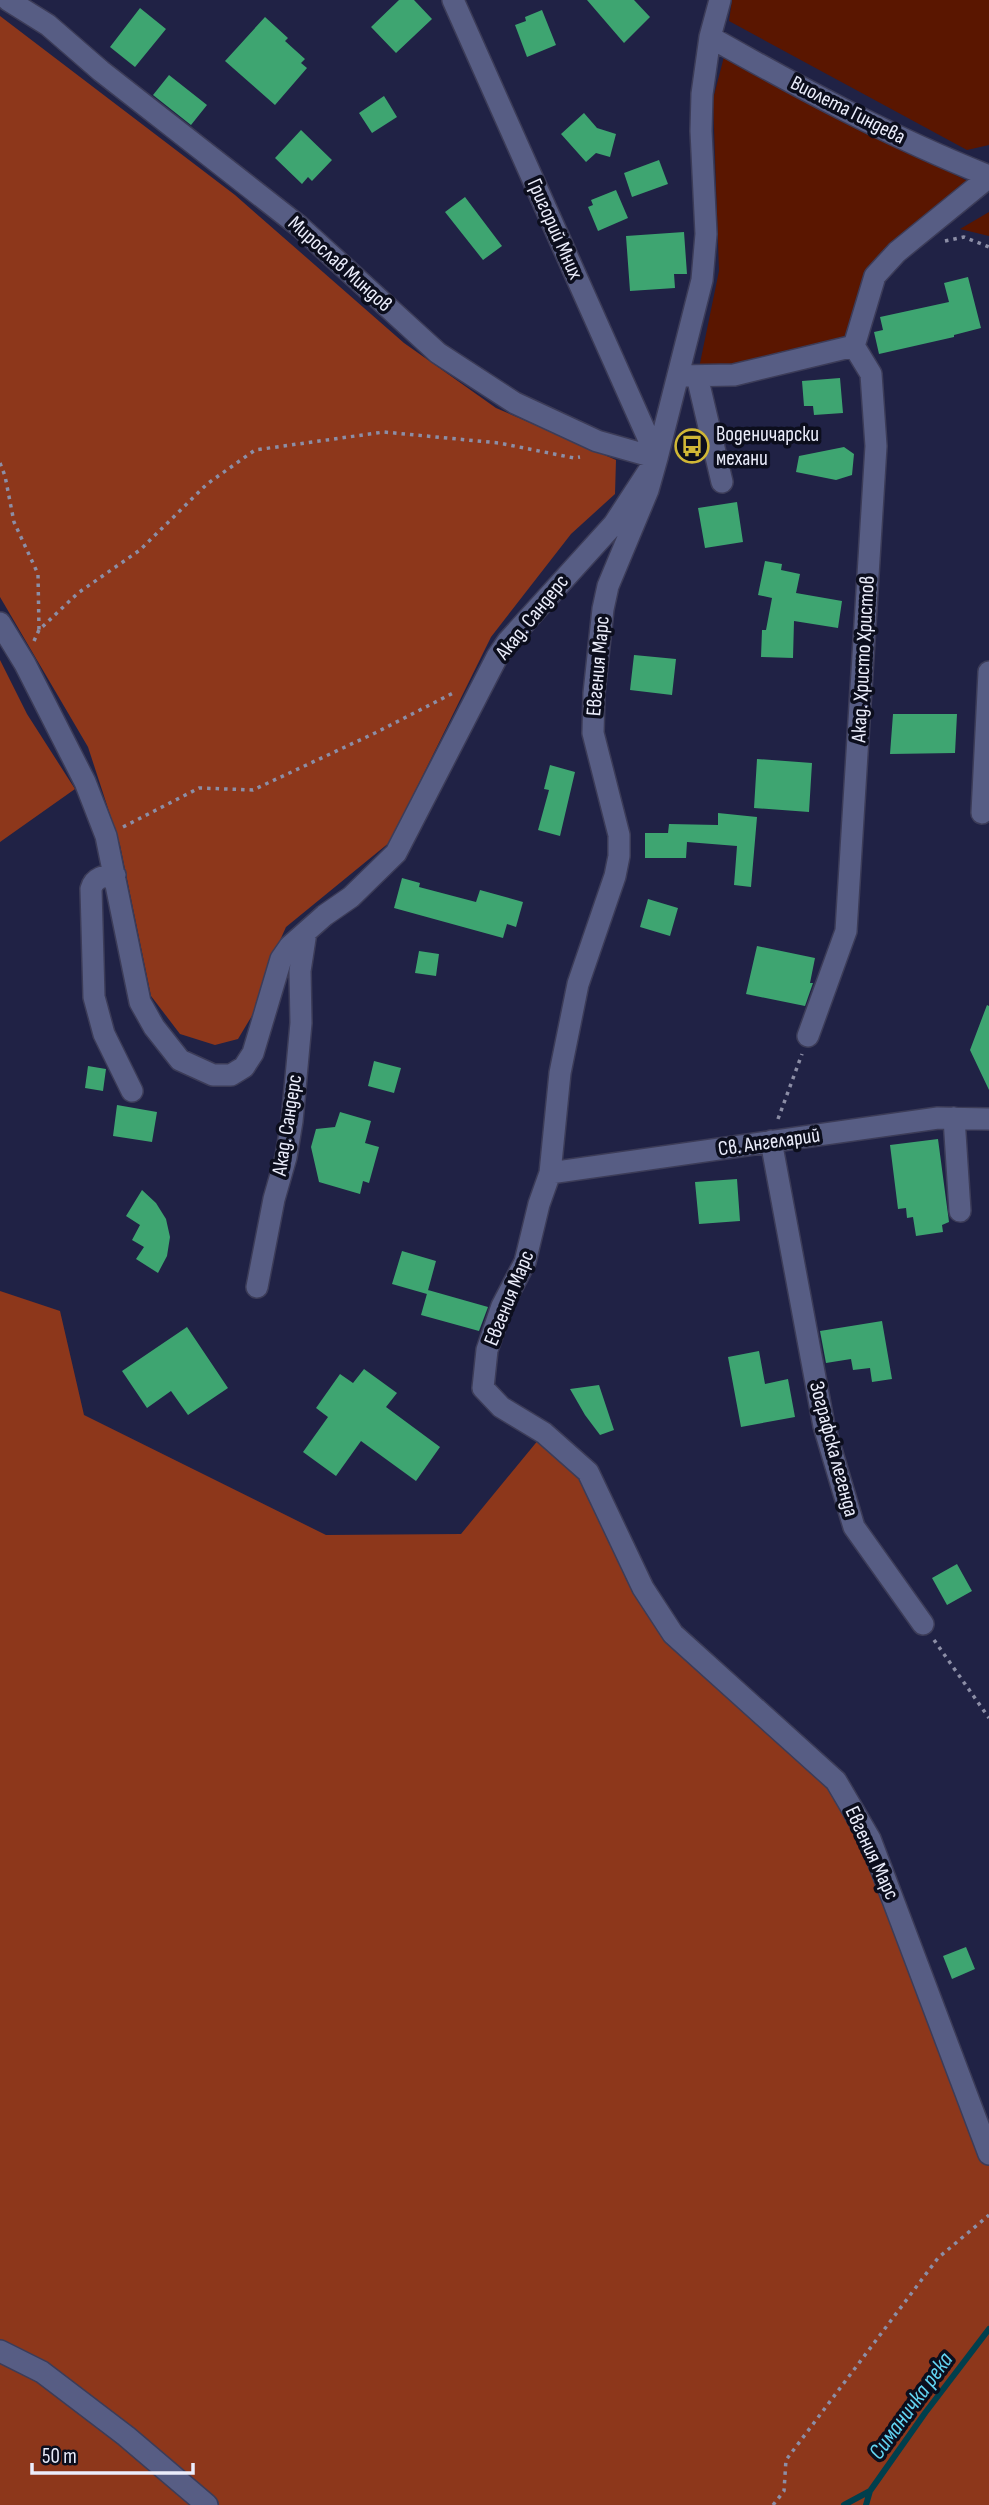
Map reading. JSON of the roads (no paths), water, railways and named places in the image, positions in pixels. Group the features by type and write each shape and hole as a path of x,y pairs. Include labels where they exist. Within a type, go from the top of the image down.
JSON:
{"street":[{"name":"Мирослав Миндов","path":"8,0 48,25 101,71 299,226 438,353 515,403 597,441 657,458"},
{"name":"Мирослав Миндов","path":"32,0 48,25"},
{"name":"Григорий Мних","path":"453,0 657,458"},
{"name":"Акад. Сандерс","path":"257,1287 292,1121 301,1023 300,971 306,932 351,897 396,853 508,641 614,524 657,458 688,376 706,234 701,131 705,65 720,0"},
{"name":"Виолета Гиндева","path":"710,37 894,134 989,177"},
{"path":"722,482 688,376 734,375 854,346 875,276 897,252 989,177"},
{"name":"Акад. Христо Христов","path":"808,1036 846,931 848,905 876,446 871,373 854,346"},
{"name":"Евгения Марс","path":"657,458 648,490 608,586 594,693 593,733 616,824 619,856 615,876 578,984 560,1073 550,1173 525,1262 506,1297 487,1350 483,1388 501,1407 544,1433 588,1472 642,1588 673,1634 836,1781 870,1839 989,2154"},
{"path":"0,623 25,664 85,782 106,836 140,1002 154,1027 180,1060 213,1075 231,1075 244,1067 261,1028 281,959 290,946 306,932"},
{"path":"982,813 989,672"},
{"path":"115,875 97,878 92,882 94,997 104,1034 132,1090"},
{"name":"Св. Ангеларий","path":"550,1173 938,1118 989,1119"},
{"path":"954,1118 960,1211"},
{"name":"Зографска легенда","path":"771,1141 824,1426 854,1527 923,1624"},
{"path":"0,2351 42,2372 126,2436 207,2505"}],"waterway":[{"name":"Симаничка река","path":"866,2505 870,2491 989,2329"},
{"path":"844,2505 870,2491"}],"place":[{"name":"Воденичарски механи","path":"692,446"}]}
